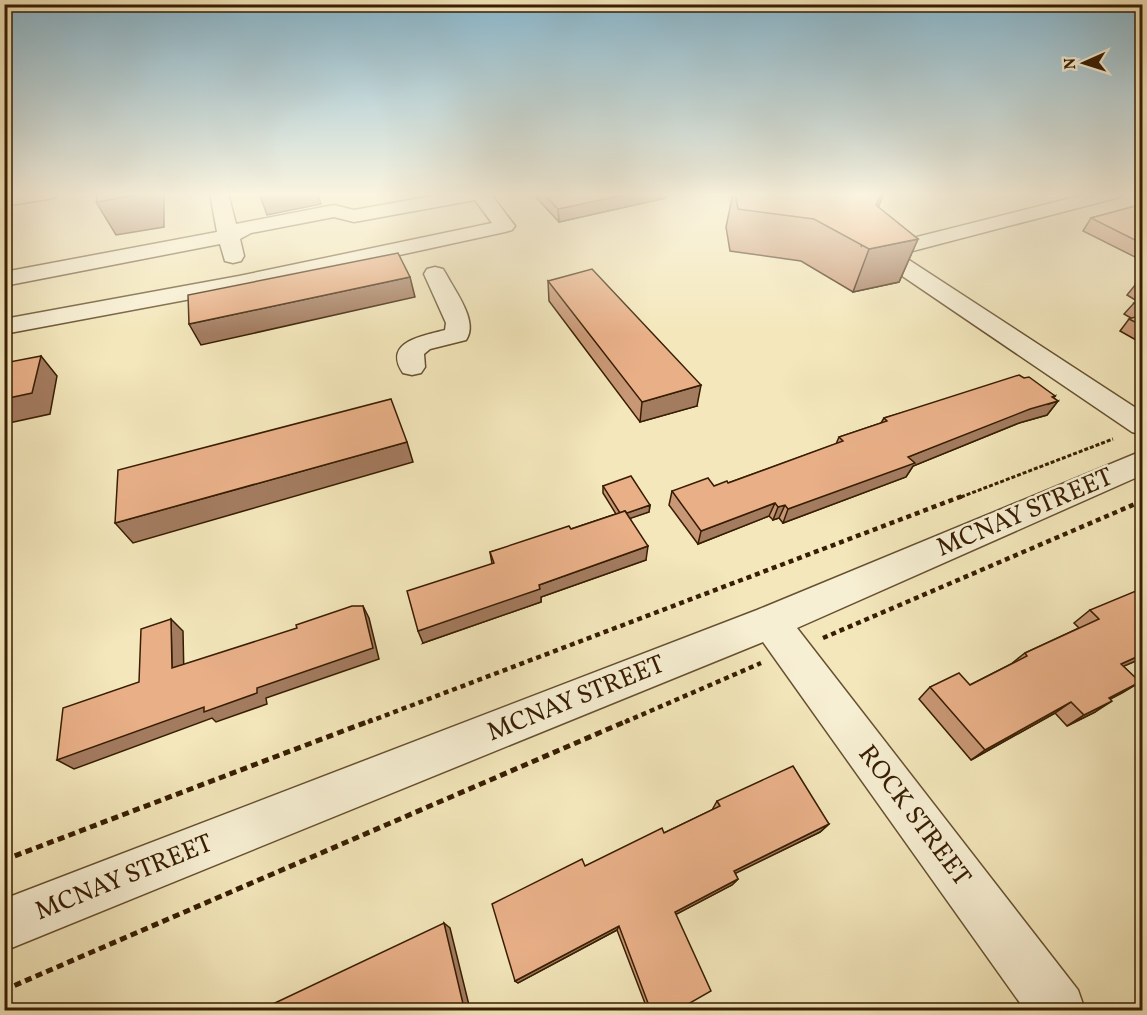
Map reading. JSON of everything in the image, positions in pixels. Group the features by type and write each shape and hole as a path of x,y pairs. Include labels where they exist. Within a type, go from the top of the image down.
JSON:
{"street":[{"path":"4,279 206,240"},
{"path":"230,240 239,283"},
{"path":"4,327 239,283 438,240"},
{"path":"932,240 893,250 900,264 1143,425"},
{"path":"412,367 411,351 421,344 457,335 458,323 435,274"},
{"name":"MCNAY STREET","path":"4,925 781,636 1130,450"},
{"name":"ROCK STREET","path":"781,636 1058,1011"}],"path":[{"path":"4,861 1130,450"},
{"path":"4,990 781,636 1143,501"}],"building":[{"path":"853,240 911,240 869,249"},
{"path":"398,253 410,277 189,324 188,295"},
{"path":"592,269 701,385 642,402 548,281"},
{"path":"1143,299 1143,307 1134,303"},
{"path":"1143,314 1143,326 1129,319"},
{"path":"41,356 32,393 4,399 4,363"},
{"path":"1019,375 1024,378 1029,377 1055,396 1052,397 1058,401 1030,409 908,457 915,463 788,509 785,505 778,507 775,503 701,531 672,491 708,478 714,486 727,481 728,483 843,441 839,437 887,421 884,418"},
{"path":"391,399 407,442 115,523 118,470"},
{"path":"631,476 650,505 627,513 625,511 620,513 603,486"},
{"path":"625,511 648,546 539,585 540,589 418,631 407,591 494,563 490,552 569,526 571,529"},
{"path":"1143,588 1143,654 1121,664 1140,682 1109,698 1112,701 1084,715 1071,702 985,750 930,687 959,673 970,685 1027,656 1025,653 1099,619 1090,610"},
{"path":"352,606 363,606 373,648 257,688 257,693 204,712 204,707 57,760 63,708 139,682 141,629 171,619 172,668 297,628 296,625"},
{"path":"793,766 829,824 734,871 738,879 675,912 711,991 676,1011 651,1011 619,926 515,981 492,904 582,859 585,866 662,828 664,833 720,806 717,801"},
{"path":"444,923 464,1008 459,1011 258,1011"}]}
